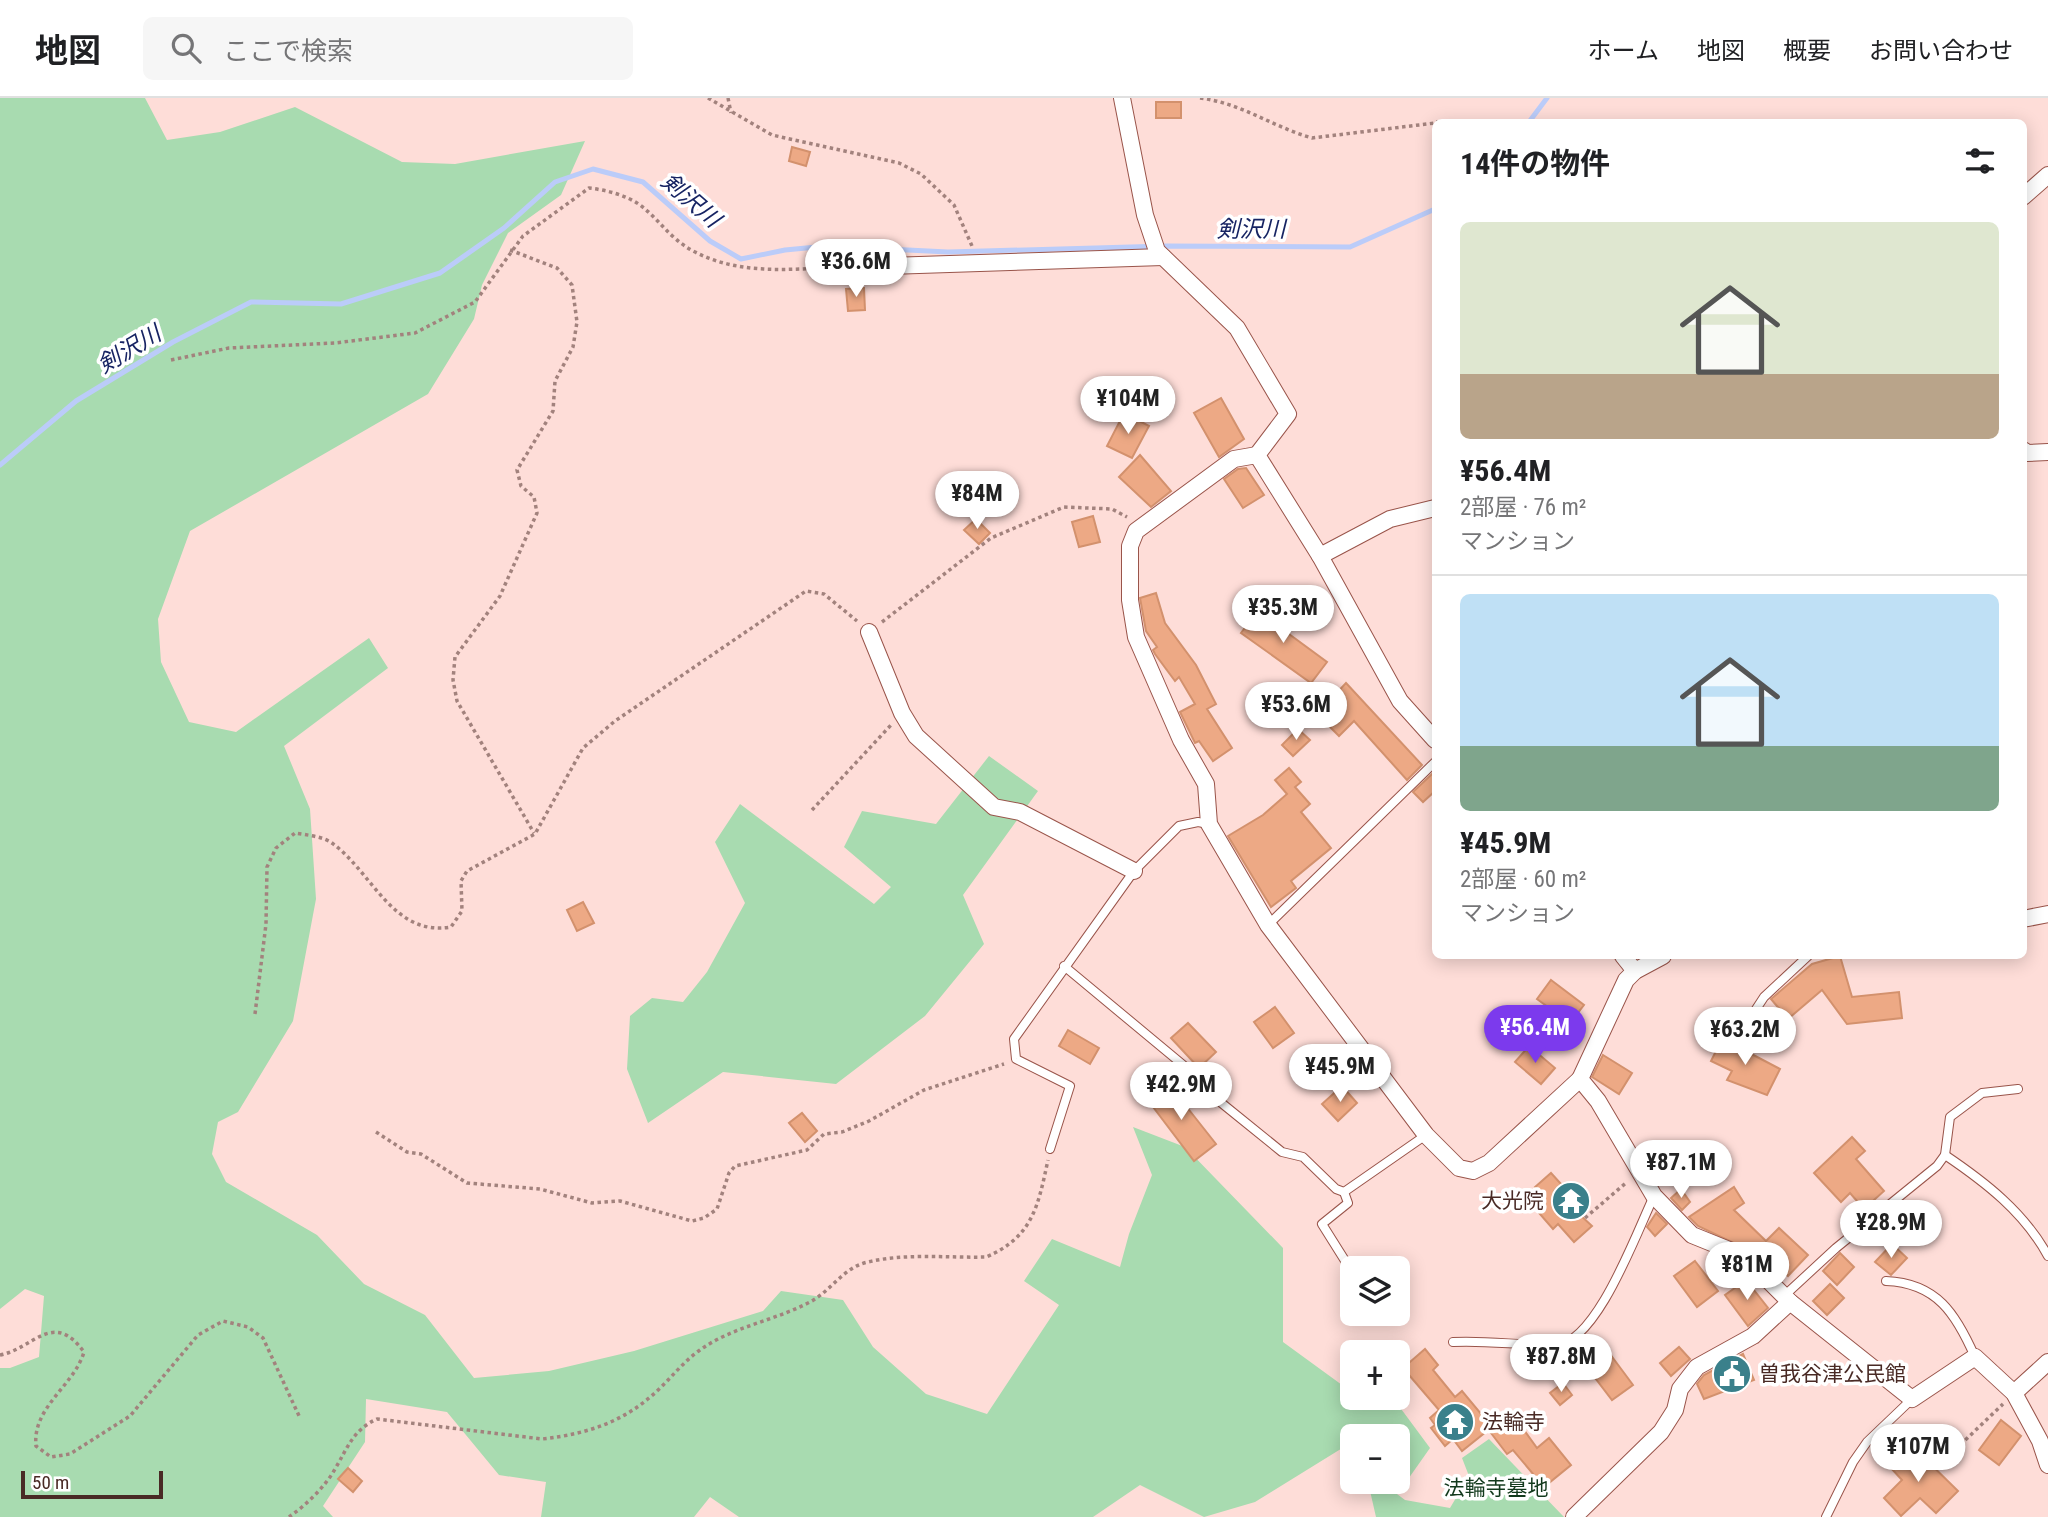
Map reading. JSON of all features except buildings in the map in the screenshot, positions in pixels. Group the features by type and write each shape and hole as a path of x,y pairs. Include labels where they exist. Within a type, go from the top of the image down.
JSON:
{"street":[{"path":"1122,98 1157,249 1237,328 1288,414 1257,455 1234,459 1143,524 1130,546 1130,600 1136,637 1181,740 1206,784 1209,824 1268,925 1426,1135 1459,1168 1473,1171 1489,1163 1580,1079 1626,980 1635,971 1657,959"},
{"path":"2027,193 2048,175"},
{"path":"858,267 976,255 1157,249"},
{"path":"2027,454 2048,452"},
{"path":"1257,455 1320,556 1400,701 1432,737"},
{"path":"1320,556 1390,519 1432,509"},
{"path":"869,632 902,713 916,736 994,807 1020,812 1135,871"},
{"path":"2027,918 2048,914"},
{"path":"1625,959 1635,971"},
{"path":"1580,1079 1598,1101 1654,1196 1692,1235 1734,1252 1750,1262 1787,1299 1912,1399 1975,1357 2014,1393 2040,1441 2048,1465"},
{"path":"1574,1517 1661,1432 1675,1410 1680,1389 1697,1367 1753,1336 1787,1299"},
{"path":"2014,1393 2048,1362"}],"lane":[{"path":"1268,925 1432,765"},
{"path":"1051,1149 1070,1086 1016,1059 1014,1040 1135,871 1179,827 1198,822 1209,824"},
{"path":"1747,1023 1764,997 1805,959"},
{"path":"1065,966 1188,1069 1219,1101 1282,1152 1303,1157 1336,1189 1344,1192 1348,1203 1322,1224 1342,1256"},
{"path":"1787,1299 1845,1240 1937,1166 1945,1154 1950,1117 1982,1093 2018,1089"},
{"path":"1344,1192 1426,1135"},
{"path":"1945,1154 1981,1180 2014,1210 2048,1255"},
{"path":"1453,1342 1559,1345 1583,1333 1600,1311 1654,1196"},
{"path":"1886,1281 1908,1282 1939,1298 1963,1329 1975,1357"},
{"path":"1826,1517 1853,1462 1867,1442 1912,1399"}],"path":[{"path":"708,98 772,135 899,163 920,174 954,205 976,255"},
{"path":"728,98 730,113"},
{"path":"1200,98 1236,106 1312,138 1432,123"},
{"path":"170,359 229,348 335,343 415,333 475,302 489,286 510,250 550,215 589,188 605,190 640,205 665,233 691,250 723,263 759,270 858,267"},
{"path":"510,250 557,268 572,285 577,322 573,347 555,381 553,411 517,470 521,486 534,497 537,513 500,596 455,657 453,680 457,701 535,834"},
{"path":"255,1014 265,924 267,867 276,848 295,833 331,842 410,923 433,930 451,927 462,911 461,881 467,871 535,834 583,748 615,721 806,591 824,594 869,632 991,538 1064,507 1112,509 1143,524"},
{"path":"812,810 902,713"},
{"path":"376,1132 407,1152 422,1154 467,1184 540,1189 592,1203 620,1201 692,1221 704,1218 717,1209 729,1173 735,1166 807,1150 824,1134 842,1132 869,1121 924,1090 1016,1059"},
{"path":"289,1517 328,1479 362,1426 377,1419 542,1439 569,1436 604,1426 631,1413 697,1351 717,1339 807,1304 853,1266 872,1261 986,1257 1003,1250 1033,1219 1051,1149"},
{"path":"1585,1218 1640,1172"},
{"path":"0,1355 14,1353 39,1334 62,1333 75,1340 84,1352 80,1367 49,1404 34,1432 36,1446 51,1457 70,1454 130,1416 198,1335 223,1321 248,1327 263,1338 300,1418"},
{"path":"1935,1469 2014,1393"}],"green space":[{"path":"0,98 145,98 167,140 220,132 295,107 402,162 455,164 585,141 561,195 508,233 482,285 474,319 428,394 190,531 158,619 161,662 189,722 236,732 369,638 388,668 284,746 310,809 316,899 293,1021 238,1112 218,1122 212,1154 226,1182 317,1235 364,1284 425,1315 474,1378 549,1371 634,1351 763,1311 781,1291 843,1300 873,1347 926,1394 987,1414 1059,1305 1024,1281 1052,1239 1120,1267 1129,1234 1152,1175 1133,1127 1185,1147 1283,1248 1283,1342 1340,1384 1340,1410 1402,1410 1430,1448 1410,1476 1410,1424 1340,1424 1340,1449 1255,1502 1204,1517 1140,1485 1093,1517 739,1517 710,1497 694,1517 541,1517 546,1482 499,1475 447,1412 366,1399 365,1442 323,1506 333,1517 0,1517 0,1368 10,1368 39,1357 44,1296 25,1289 0,1309"},
{"path":"989,756 1038,791 963,895 984,944 925,1016 836,1084 723,1072 648,1123 627,1069 630,1016 652,998 683,1002 707,972 745,903 715,842 740,804 874,904 891,887 844,847 862,811 936,824"},
{"name":"法輪寺墓地","path":"1489,1439 1564,1517 1376,1517 1371,1494 1397,1494 1405,1500 1450,1508 1469,1476 1462,1458"}],"waterway":[{"name":"剣沢川","path":"1531,119 1547,98"},
{"name":"剣沢川","path":"0,465 76,401 173,342 251,302 341,304 440,273 504,228 555,182 593,169 643,182 710,241 741,259 785,250 827,246 948,252 1166,246 1350,247 1432,210"}],"place":[{"name":"大光院","path":"1571,1201"},
{"name":"曽我谷津公民館","path":"1732,1374"},
{"name":"法輪寺","path":"1455,1422"}]}
